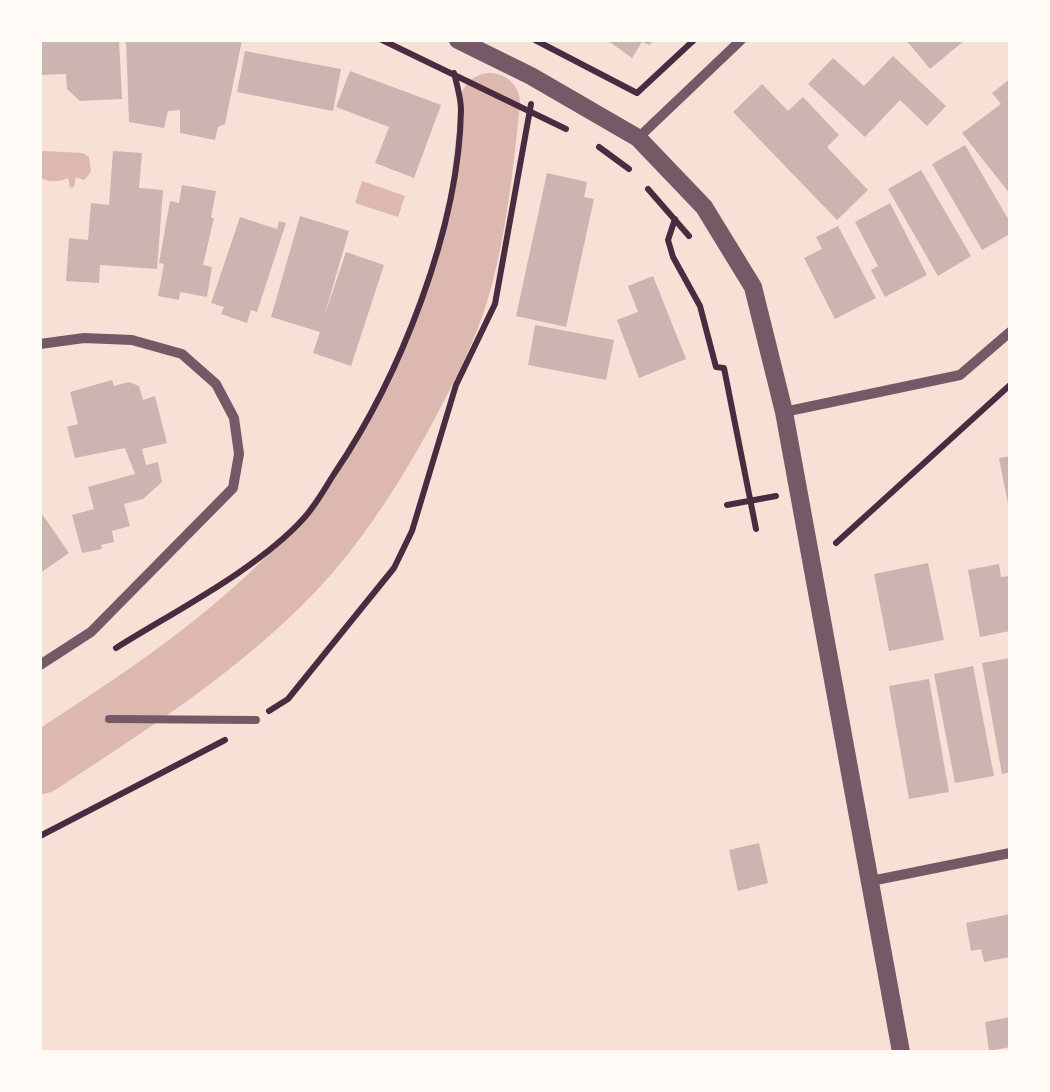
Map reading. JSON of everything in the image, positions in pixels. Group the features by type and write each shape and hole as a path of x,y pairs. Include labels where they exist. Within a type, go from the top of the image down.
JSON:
{"street":[{"path":"458,40 532,76 638,138 704,206 753,286 784,412 901,1052"},
{"path":"638,138 741,40"},
{"path":"784,412 960,374 1010,332"},
{"path":"40,344 84,338 132,340 182,354 216,384 234,418 239,454 233,488 91,632 40,666"},
{"path":"871,880 1010,853"}],"lane":[{"path":"109,719 256,720"}],"path":[{"path":"382,40 572,132"},
{"path":"535,40 637,94 694,40"},
{"path":"116,648 268,552 305,517 358,438 419,308 442,231 462,108 454,73"},
{"path":"40,836 219,744 288,698 394,568 412,531 456,386 494,304 531,112"},
{"path":"586,138 637,174"},
{"path":"645,186 690,237"},
{"path":"675,219 668,240 700,306 716,367 724,368 756,529"},
{"path":"836,542 1010,385"}],"shaded area":[{"path":"43,151 83,153 89,157 91,172 84,180 76,177 74,187 70,188 68,178 43,179"},
{"path":"362,181 405,196 398,217 355,203"}],"building":[{"path":"40,40 119,40 122,99 80,101 67,89 66,74 40,75"},
{"path":"126,40 242,40 225,124 218,127 215,140 180,133 180,110 168,111 164,128 129,122"},
{"path":"607,40 653,40 650,45 642,42 632,58"},
{"path":"906,40 965,40 930,69"},
{"path":"245,51 341,69 333,111 237,92"},
{"path":"893,56 946,106 927,126 900,100 865,137 808,84 833,58 864,86"},
{"path":"350,71 441,105 414,178 375,163 389,127 336,107"},
{"path":"1010,79 1010,194 962,133 1001,104 992,93"},
{"path":"762,84 788,111 803,97 839,135 827,147 868,190 837,220 733,112"},
{"path":"965,145 1010,222 1010,234 982,250 932,164"},
{"path":"113,151 142,153 139,188 163,190 157,269 100,265 99,283 66,281 69,238 88,240 91,203 109,205"},
{"path":"921,170 971,256 938,276 888,189"},
{"path":"547,173 587,182 584,197 594,199 566,327 516,316"},
{"path":"182,185 216,191 203,265 212,267 207,297 180,292 179,300 158,296 164,264 159,263 170,201 179,203"},
{"path":"890,203 927,275 885,297 871,270 878,266 855,222"},
{"path":"300,216 349,231 324,317 346,252 384,265 351,366 313,353 320,332 271,317"},
{"path":"240,217 277,229 279,221 286,223 257,312 251,310 247,323 221,314 224,307 211,303"},
{"path":"838,226 876,298 835,319 804,258 822,249 816,237"},
{"path":"653,276 686,359 639,378 617,320 638,312 628,286"},
{"path":"535,325 614,340 606,380 528,365"},
{"path":"112,380 114,386 129,382 139,386 143,400 155,396 167,443 142,449 146,465 158,462 162,482 143,499 124,504 130,526 112,531 114,542 82,553 72,515 94,509 88,487 135,474 125,448 75,458 67,427 78,424 70,392"},
{"path":"1010,456 1010,504 1008,504 999,458"},
{"path":"40,511 69,553 40,573"},
{"path":"928,563 944,640 889,651 874,574"},
{"path":"999,564 1001,577 1009,576 1010,581 1010,631 980,637 968,570"},
{"path":"1010,658 1010,772 1002,774 982,663"},
{"path":"973,666 994,776 955,783 934,674"},
{"path":"929,679 949,792 909,799 889,686"},
{"path":"759,843 768,883 738,891 729,850"},
{"path":"1010,914 1010,957 984,962 981,949 971,951 966,923"},
{"path":"1010,1017 1010,1047 989,1051 985,1022"}],"waterway":[{"path":"40,764 223,636 297,568 349,503 406,409 454,306 475,222 490,103"}]}
